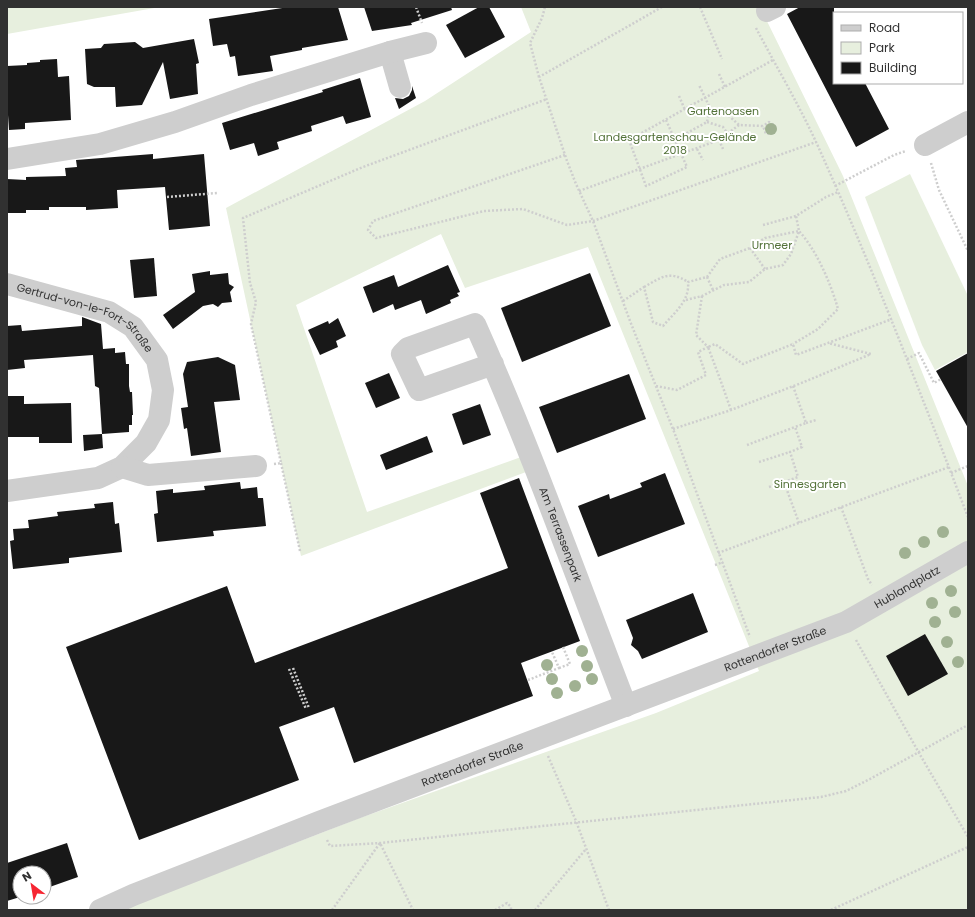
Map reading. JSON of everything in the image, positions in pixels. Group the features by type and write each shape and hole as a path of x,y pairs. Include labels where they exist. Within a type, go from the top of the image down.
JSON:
{"street":[{"path":"7,159 100,144 163,126 252,95 390,52 426,43"},
{"path":"390,52 400,87"},
{"path":"925,145 968,122"},
{"name":"Gertrud-von-le-Fort-Straße","path":"7,284 109,312 133,327 157,360 163,390 159,420 146,443 122,466 98,478 7,491"},
{"name":"Am Terrassenpark","path":"493,364 548,502 626,706"},
{"path":"122,466 148,475 256,466"},
{"name":"Hublandplatz","path":"846,622 968,552"},
{"name":"Rottendorfer Straße","path":"100,910 319,822 846,622"}],"path":[{"path":"545,7 542,18 530,43 546,99 565,155 593,221 655,386 673,429 757,656"},
{"path":"539,77 662,7"},
{"path":"700,7 722,59"},
{"path":"766,15 773,60 816,142 838,192 892,319 968,517"},
{"path":"666,120 676,139 687,167 646,186 629,140 773,60"},
{"path":"720,74 725,87"},
{"path":"699,85 710,108 707,122"},
{"path":"679,96 685,110"},
{"path":"300,551 251,324 256,302 250,283 243,218 363,167 546,99"},
{"path":"710,108 728,115 739,124 763,126 769,122 775,126 774,133 766,134 763,126"},
{"path":"676,139 707,122 723,127 728,134"},
{"path":"579,191 698,149 719,140 739,124"},
{"path":"611,134 615,143"},
{"path":"719,140 723,149"},
{"path":"565,155 373,221 368,230 376,238 484,211 523,209 567,225 593,221 816,142"},
{"path":"835,186 894,155 925,145 939,190 968,251"},
{"path":"698,149 703,160"},
{"path":"762,225 796,216 838,192"},
{"path":"167,197 217,193"},
{"path":"655,386 677,390 706,375 698,352 708,347 716,344 743,364 793,344 818,329 838,309 832,288 806,239 800,231 796,216"},
{"path":"623,301 664,275 679,277 688,282 707,277 720,259 750,248 765,238 800,231"},
{"path":"685,300 702,296 724,285 749,282 765,269 783,265 791,254 800,231"},
{"path":"750,248 765,269"},
{"path":"707,277 713,290"},
{"path":"644,287 652,322 663,326 685,300 689,290 688,282"},
{"path":"702,296 696,335 708,347 731,410"},
{"path":"793,344 796,355 892,319"},
{"path":"673,429 731,410 871,354 827,343"},
{"path":"907,359 919,353 934,383 941,379"},
{"path":"793,386 806,423"},
{"path":"747,445 816,420"},
{"path":"759,462 802,447 795,427"},
{"path":"769,487 798,477 790,452"},
{"path":"256,466 281,463"},
{"path":"951,473 968,466"},
{"path":"718,553 949,467"},
{"path":"784,482 799,523"},
{"path":"841,507 868,579 882,602"},
{"path":"716,565 723,562"},
{"path":"846,622 968,837"},
{"path":"528,680 570,664 563,648"},
{"path":"552,652 559,668"},
{"path":"294,668 309,708"},
{"path":"289,669 306,709"},
{"path":"319,822 330,846 820,797 846,791 919,753 968,725"},
{"path":"540,739 576,821 609,910"},
{"path":"332,910 380,842"},
{"path":"380,842 414,910"},
{"path":"831,910 968,847"},
{"path":"535,910 586,848"},
{"path":"495,910 507,903 511,907 511,910"}],"green space":[{"path":"7,7 160,7 7,34"},
{"name":"Landesgartenschau-Gelände 2018","path":"521,7 760,7 843,176 968,486 968,910 122,910 357,819 656,713 759,671 588,247 465,288 441,234 296,305 367,512 521,457 526,472 301,556 226,208 425,101 531,32"},
{"path":"910,174 968,296 968,352 935,370 922,345 865,197"}],"building":[{"path":"289,7 338,7 348,40 302,48 302,50 270,56 273,71 238,76 235,56 230,57 227,44 213,46 209,19"},
{"path":"364,7 451,7 452,10 411,23 412,25 372,31"},
{"path":"479,7 489,7 505,37 465,58 446,25"},
{"path":"800,7 834,7 833,84 866,84 889,129 856,147 787,14"},
{"path":"194,39 199,63 196,64 198,94 170,99 163,62 142,105 116,107 115,87 94,87 87,84 85,49 101,48 104,44 135,42 143,48"},
{"path":"57,59 58,77 69,76 71,120 25,123 25,129 9,130 7,66 27,65 27,63 40,62 40,60"},
{"path":"360,78 371,117 346,124 343,116 311,126 312,131 277,142 279,149 258,156 254,143 230,150 222,123 323,92 322,90"},
{"path":"412,86 416,98 399,109 395,98 403,99 409,96"},
{"path":"153,154 153,159 204,154 210,226 169,230 165,187 117,190 118,208 86,210 86,207 49,207 49,210 26,210 26,213 7,213 7,179 26,180 26,177 66,176 65,168 77,167 76,160"},
{"path":"154,258 157,296 134,298 130,260"},
{"path":"448,265 460,292 457,293 459,296 450,300 451,303 426,314 421,300 395,310 393,304 373,313 363,287 394,275 398,287"},
{"path":"210,271 210,275 228,273 229,284 234,287 230,292 232,302 222,303 218,307 213,304 203,306 173,329 163,315 195,292 192,274"},
{"path":"590,273 611,326 522,362 501,308"},
{"path":"82,317 101,324 103,349 115,348 115,353 125,352 126,364 129,364 130,392 132,392 133,415 132,425 129,425 129,432 102,434 99,388 95,386 93,355 24,360 25,368 7,370 7,326 21,325 22,331 82,326"},
{"path":"338,318 346,336 336,341 338,347 320,355 308,330 328,321 329,324"},
{"path":"968,353 968,428 936,371"},
{"path":"218,357 235,365 240,400 214,402 221,452 191,456 187,428 184,429 181,408 188,407 183,374 187,362"},
{"path":"389,373 400,398 376,408 365,383"},
{"path":"629,374 646,419 557,453 539,407"},
{"path":"7,396 24,396 24,404 71,403 72,443 39,443 39,437 7,437"},
{"path":"480,404 491,435 463,445 452,414"},
{"path":"102,434 103,448 84,451 83,435"},
{"path":"427,436 433,452 386,470 380,455"},
{"path":"665,473 685,524 598,557 578,506 609,494 610,499 642,487 640,483"},
{"path":"519,478 580,641 521,663 533,696 354,763 334,707 279,727 299,780 139,840 66,647 227,586 255,663 508,568 480,493"},
{"path":"240,482 241,489 257,487 258,498 263,498 266,526 213,531 214,536 157,542 154,514 158,513 156,491 173,489 173,493 205,490 204,486"},
{"path":"113,502 115,524 119,523 122,552 69,558 69,563 13,569 10,541 14,540 13,529 29,528 28,520 58,516 57,512 95,508 94,504"},
{"path":"693,593 708,632 642,659 638,651 631,645 633,638 626,620"},
{"path":"925,634 948,674 908,696 886,656"},
{"path":"67,843 78,877 52,886 52,865 12,865 12,899 7,901 7,863"}],"park label":[{"name":"Gartenoasen","path":"723,111"},
{"name":"Urmeer","path":"772,245"},
{"name":"Sinnesgarten","path":"810,484"}]}
